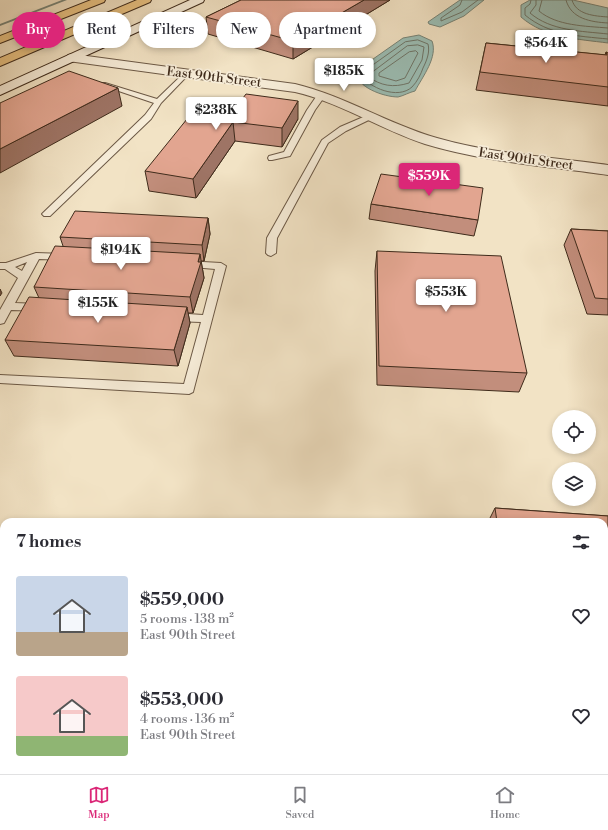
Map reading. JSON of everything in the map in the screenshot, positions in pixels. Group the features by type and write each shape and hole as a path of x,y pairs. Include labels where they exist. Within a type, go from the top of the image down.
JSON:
{"highway":[{"path":"0,40 100,0"},
{"path":"0,62 146,0"}],"street":[{"path":"0,91 199,0"},
{"name":"East 90th Street","path":"72,58 267,82 321,96 413,135 447,145 477,151 608,170"}],"lane":[{"path":"47,214 148,117 158,102 187,73"},
{"path":"94,81 158,102"},
{"path":"272,158 287,154 311,110 321,96"},
{"path":"271,253 272,238 325,142 343,130 371,117"},
{"path":"3,266 36,256 74,258"},
{"path":"0,320 36,256"},
{"path":"0,379 189,389 221,266 175,263"},
{"path":"3,266 24,277"},
{"path":"8,306 48,308"},
{"path":"160,316 207,319"}],"water":[{"path":"460,0 484,0 464,16 440,27 429,24 428,22"},
{"path":"530,0 573,0 608,8 608,43 574,39 551,33 530,24 521,17 521,5"},
{"path":"419,35 432,41 433,53 429,66 415,91 398,97 392,97 371,90 360,82 356,71 403,38"}],"building":[{"path":"241,0 364,0 343,12 279,12 279,37 271,35 271,12 216,12"},
{"path":"216,12 216,20 208,18 208,16"},
{"path":"486,43 607,55 606,52 608,53 608,87 480,72"},
{"path":"69,71 118,88 0,149 0,103"},
{"path":"246,94 298,101 282,128 233,122 193,179 145,171 204,98 240,102"},
{"path":"381,174 483,188 478,220 371,204"},
{"path":"75,211 208,218 202,245 60,237"},
{"path":"571,229 608,231 608,299 595,298"},
{"path":"55,246 200,254 198,262 201,262 190,297 34,287"},
{"path":"377,251 501,256 527,373 379,366"},
{"path":"29,297 187,307 174,350 5,340"},
{"path":"495,508 608,516 608,518 496,518"}],"waterway":[{"path":"0,25 65,0"}]}
